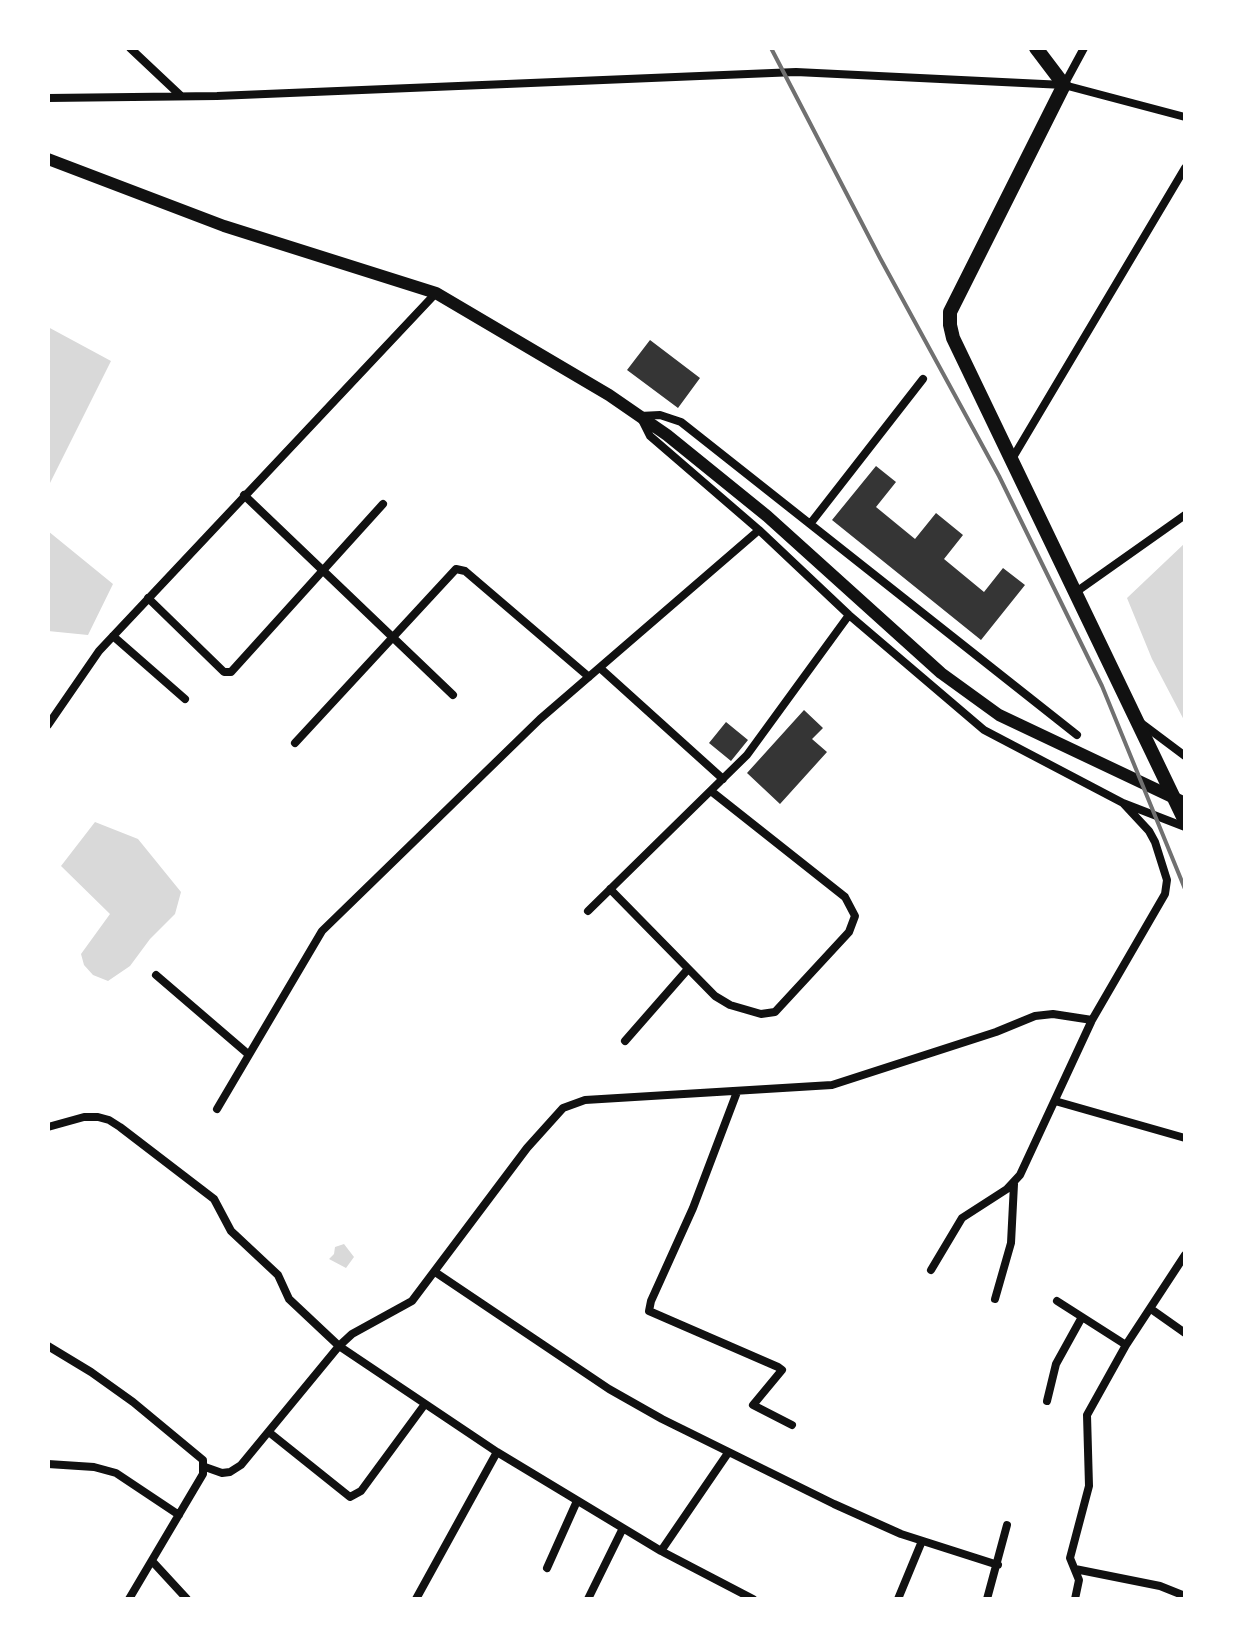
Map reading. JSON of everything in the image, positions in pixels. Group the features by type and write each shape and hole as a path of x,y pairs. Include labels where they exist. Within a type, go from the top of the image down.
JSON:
{"highway":[{"path":"1036,48 1064,85 950,312 953,338 1139,720 1185,824"}],"main road":[{"path":"48,159 224,226 436,293 609,395 667,435 767,516 941,673 999,715 1185,803"}],"street":[{"path":"130,48 181,96"},
{"path":"1064,85 1084,48"},
{"path":"48,98 181,96 796,72 1064,85 1185,117"},
{"path":"1012,460 1185,168"},
{"path":"48,725 113,636 436,293"},
{"path":"810,524 923,379"},
{"path":"1077,735 681,422 660,415 640,416 650,436 759,530 849,615 984,730 1123,803 1185,824"},
{"path":"244,495 453,695"},
{"path":"148,598 227,673 235,668 383,504"},
{"path":"1076,592 1185,515"},
{"path":"217,1109 322,931 540,719 759,530"},
{"path":"295,743 453,571 460,568 589,677"},
{"path":"588,911 747,755 849,615"},
{"path":"113,636 185,699"},
{"path":"600,668 723,779"},
{"path":"48,703 58,709"},
{"path":"1139,720 1185,756"},
{"path":"610,889 722,1000 761,1014 775,1012 849,932 855,916 845,897 711,791"},
{"path":"995,1299 1011,1243 1014,1184 1092,1020 1166,887 1161,856 1149,831 1123,803"},
{"path":"625,1041 688,969"},
{"path":"156,975 248,1054"},
{"path":"48,1346 133,1402 198,1454 205,1467 216,1472 230,1472 241,1465 270,1433 339,1346 352,1334 412,1301 527,1148 563,1108 585,1100 832,1085 996,1032 1035,1016 1053,1014 1092,1020"},
{"path":"737,1092 693,1208 649,1311 782,1370 753,1405 792,1425"},
{"path":"1055,1101 1185,1138"},
{"path":"48,1127 84,1117 109,1120 214,1199 231,1231 278,1275 289,1299 339,1346 497,1452 577,1501 661,1551 753,1599"},
{"path":"931,1270 962,1218 1014,1184"},
{"path":"1075,1599 1079,1580 1070,1558 1089,1486 1087,1415 1126,1345 1185,1255"},
{"path":"435,1272 609,1389 728,1453 834,1504 922,1541 998,1565"},
{"path":"1057,1301 1126,1345"},
{"path":"1151,1309 1185,1333"},
{"path":"1047,1401 1056,1364 1082,1317"},
{"path":"270,1433 350,1497 361,1491 425,1404"},
{"path":"416,1599 497,1452"},
{"path":"661,1551 728,1453"},
{"path":"48,1464 94,1467 116,1473 179,1515"},
{"path":"129,1599 205,1467"},
{"path":"547,1568 577,1501"},
{"path":"987,1599 1007,1525"},
{"path":"588,1599 623,1528"},
{"path":"898,1599 922,1541"},
{"path":"152,1561 187,1599"},
{"path":"1075,1569 1160,1586 1185,1596"}],"shaded area":[{"path":"48,327 111,361 48,487"},
{"path":"48,531 113,584 88,635 48,631"},
{"path":"1185,543 1185,722 1152,659 1127,598"},
{"path":"95,822 138,839 181,892 175,914 150,939 130,966 108,981 93,975 84,965 81,954 110,914 61,866"},
{"path":"344,1244 354,1257 346,1268 329,1259 335,1247"}],"building":[{"path":"650,340 700,378 678,408 627,370"},
{"path":"876,466 896,482 876,507 915,539 936,513 963,535 944,559 984,592 1003,568 1025,585 981,640 832,520"},
{"path":"804,710 823,728 812,739 827,752 780,804 747,773"},
{"path":"726,722 748,740 731,761 709,743"}],"railway":[{"path":"771,48 880,258 999,476 1102,686 1185,889"}]}
